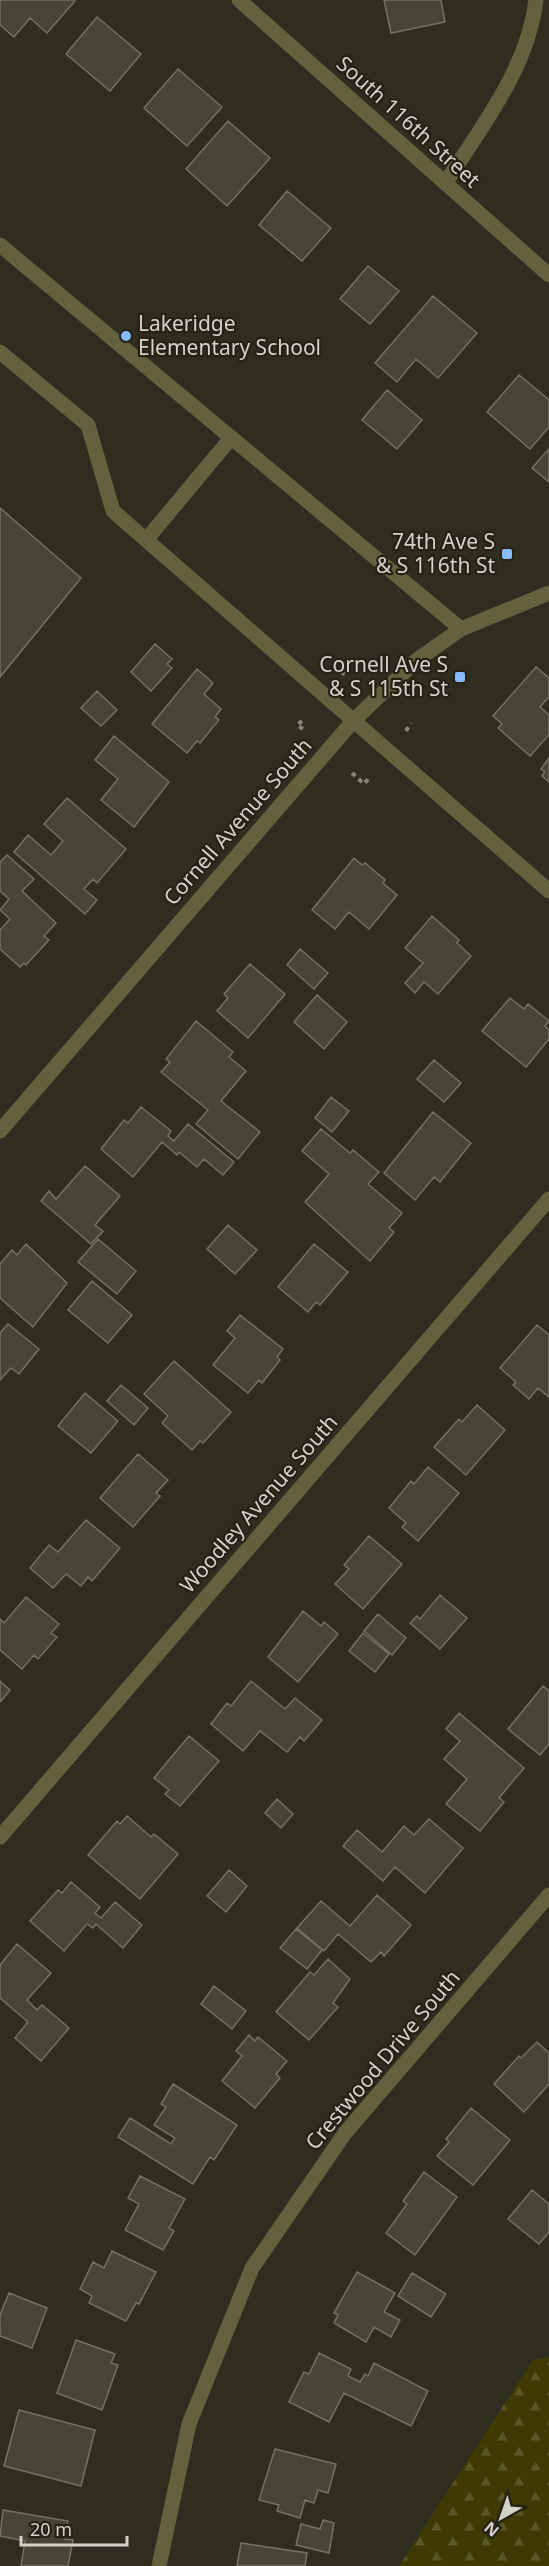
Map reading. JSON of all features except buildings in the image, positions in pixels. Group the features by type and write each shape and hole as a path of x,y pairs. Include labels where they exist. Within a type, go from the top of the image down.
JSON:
{"street":[{"name":"South 116th Street","path":"239,0 549,275"},
{"path":"446,182 514,76 535,14 536,0"},
{"path":"0,245 461,629"},
{"path":"0,352 88,425 113,511 549,891"},
{"path":"146,540 231,438"},
{"name":"Cornell Avenue South","path":"0,1131 354,720 417,660 461,629 549,593"},
{"name":"Woodley Avenue South","path":"0,1837 549,1198"},
{"name":"Crestwood Drive South","path":"159,2566 189,2424 252,2268 345,2133 549,1895"}],"path":[{"path":"342,675 346,668"},
{"path":"302,721 297,725 303,729"},
{"path":"405,731 411,723"},
{"path":"352,773 364,784 370,777"}],"green space":[{"path":"549,2357 549,2566 399,2566 533,2360"}],"place":[{"name":"Lakeridge Elementary School","path":"126,336"},
{"name":"74th Ave S & S 116th St","path":"507,554"},
{"name":"Cornell Ave S & S 115th St","path":"460,677"}]}
